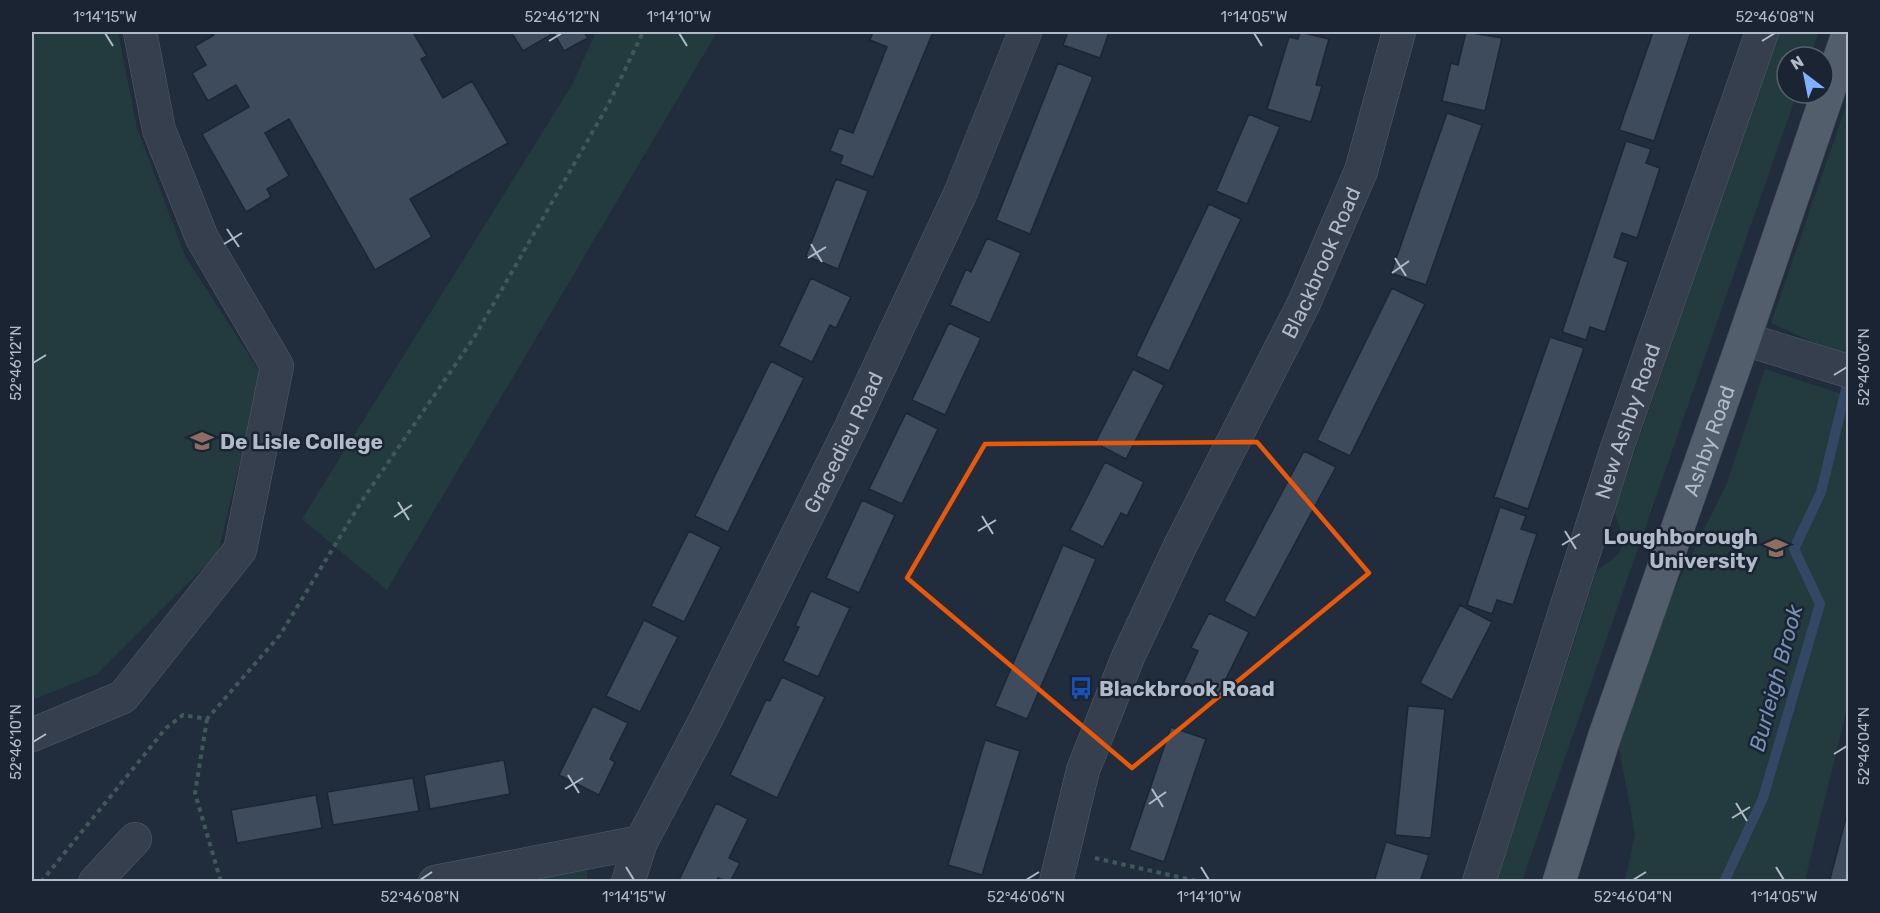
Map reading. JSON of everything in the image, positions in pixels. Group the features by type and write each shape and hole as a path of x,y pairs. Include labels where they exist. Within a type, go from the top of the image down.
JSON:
{"main road":[{"name":"Ashby Road","path":"1559,882 1608,728 1848,34"}],"street":[{"path":"32,735 123,697 240,550 277,366 202,238 159,130 140,32"},
{"name":"Gracedieu Road","path":"628,882 641,842 706,719 852,425 960,194 1025,32"},
{"name":"Blackbrook Road","path":"1059,866 1083,770 1128,657 1181,544 1304,303 1361,171 1398,32"},
{"name":"New Ashby Road","path":"1479,882 1617,448 1762,32"},
{"path":"1744,339 1844,370"},
{"path":"95,882 135,839"},
{"path":"435,882 641,842"}],"path":[{"path":"221,882 195,793 207,719 280,635 363,500 475,336 608,105 643,32"},
{"path":"41,882 166,728 183,716 207,719"},
{"path":"1059,866 1200,882"}],"highlighted area":[{"path":"1257,442 1369,573 1132,768 907,578 985,444"}],"green space":[{"path":"32,32 118,32 137,128 185,256 261,374 218,553 97,674 32,700"},
{"path":"596,32 717,32 387,590 302,519 572,85"},
{"path":"1778,32 1819,32 1814,45 1775,45 1775,105 1793,105 1522,881 1497,882 1597,570 1615,558 1622,546 1623,540 1614,512"},
{"path":"1848,100 1848,358 1771,323"},
{"name":"Loughborough University","path":"1765,369 1848,396 1848,704 1805,881 1625,881 1635,834 1618,743 1656,627 1727,483"},
{"path":"578,869 587,871 587,881 503,882"}],"building":[{"path":"212,32 413,32 427,56 421,59 443,98 472,81 508,143 410,199 432,237 375,270 289,119 265,133 289,176 267,189 271,197 246,212 202,134 249,107 236,85 208,101 192,73 206,65 195,46 214,35"},
{"path":"511,32 584,32 588,38 564,51 554,33 523,51"},
{"path":"873,32 933,32 873,177 840,164 843,156 830,151 839,128 853,133 887,47 870,40"},
{"path":"1068,32 1109,32 1100,58 1063,45"},
{"path":"1300,32 1329,39 1316,85 1322,86 1311,122 1267,109 1289,37 1298,39"},
{"path":"1466,32 1502,38 1485,111 1442,101 1451,63 1458,65"},
{"path":"1653,32 1691,32 1654,141 1619,130"},
{"path":"1058,63 1093,77 1030,234 996,220"},
{"path":"1447,113 1482,125 1426,285 1391,273"},
{"path":"1249,114 1280,127 1247,204 1216,191"},
{"path":"1626,141 1651,149 1646,163 1660,168 1637,238 1622,233 1614,257 1628,262 1605,332 1590,327 1586,340 1562,332"},
{"path":"836,179 868,191 838,269 806,256"},
{"path":"1209,204 1241,219 1169,371 1136,356"},
{"path":"987,238 1021,253 990,323 950,305 966,269 971,272"},
{"path":"811,278 851,297 836,328 830,325 812,362 779,346"},
{"path":"1392,288 1425,304 1350,456 1317,440"},
{"path":"949,323 981,338 945,415 912,400"},
{"path":"1550,337 1584,348 1528,509 1494,497"},
{"path":"771,361 804,378 728,532 695,516"},
{"path":"1133,369 1164,385 1126,459 1095,443"},
{"path":"906,413 938,429 902,504 869,489"},
{"path":"1304,451 1336,467 1255,618 1224,601"},
{"path":"1105,462 1144,482 1127,516 1121,513 1103,547 1070,530"},
{"path":"862,500 895,515 859,593 826,578"},
{"path":"1500,507 1526,516 1521,529 1537,534 1513,605 1497,600 1492,614 1467,605"},
{"path":"689,531 721,547 684,622 651,606"},
{"path":"1063,545 1096,559 1027,719 995,706"},
{"path":"811,591 850,608 818,677 783,661 799,627 795,626"},
{"path":"1460,605 1492,622 1452,700 1420,683"},
{"path":"1209,613 1249,632 1215,701 1182,686 1198,651 1191,648"},
{"path":"644,620 678,637 640,712 606,696"},
{"path":"782,677 825,697 777,798 730,775 766,700 770,701"},
{"path":"593,706 628,723 610,759 615,762 599,795 559,775"},
{"path":"1408,706 1445,709 1431,838 1395,835"},
{"path":"1171,727 1206,739 1164,862 1129,850"},
{"path":"985,740 1020,751 982,875 948,865"},
{"path":"504,760 510,794 430,809 424,775"},
{"path":"413,778 419,811 333,825 327,792"},
{"path":"316,795 322,828 237,843 231,810"},
{"path":"716,803 748,819 729,858 740,863 730,882 718,878 716,882 683,882 679,880"},
{"path":"1848,810 1848,882 1841,882 1830,879"},
{"path":"1386,842 1429,855 1420,882 1374,882"}],"waterway":[{"name":"Burleigh Brook","path":"1724,882 1763,798 1820,604 1794,549 1821,492 1848,381"}],"place":[{"name":"De Lisle College","path":"202,441"},
{"name":"Loughborough University","path":"1776,548"},
{"name":"Blackbrook Road","path":"1081,688"}]}
